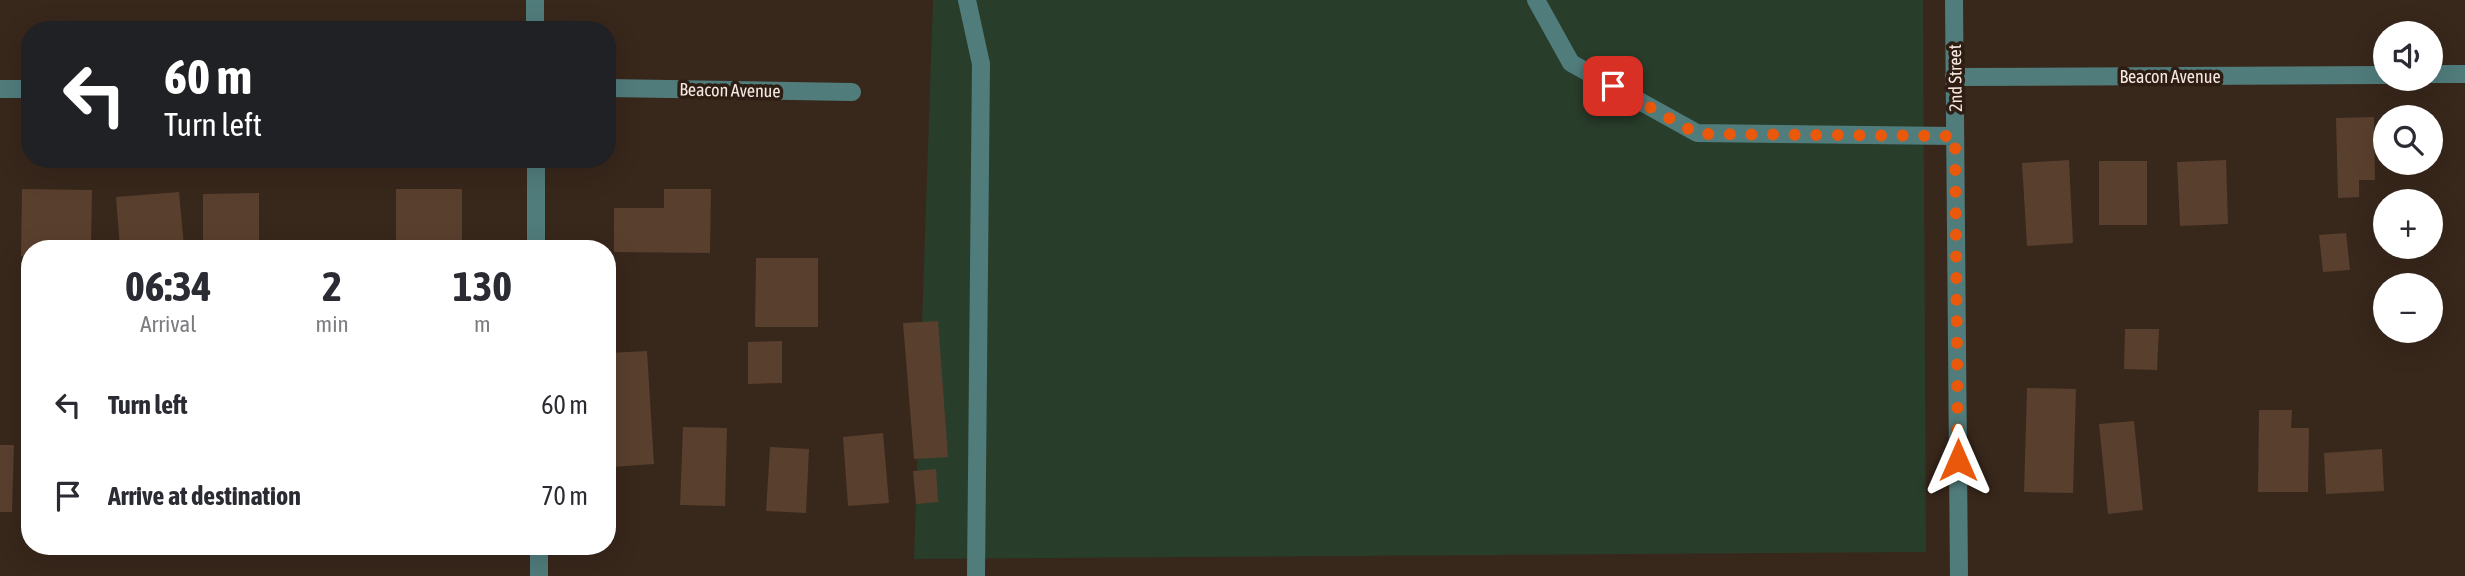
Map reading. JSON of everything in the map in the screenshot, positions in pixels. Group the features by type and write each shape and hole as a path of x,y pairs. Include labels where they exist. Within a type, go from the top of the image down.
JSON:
{"street":[{"path":"534,0 535,21"},
{"path":"967,0 981,64 976,576"},
{"path":"1536,0 1571,63 1697,134 1955,136"},
{"name":"2nd Street","path":"1954,0 1959,576"},
{"path":"2443,74 2465,74"},
{"name":"Beacon Avenue","path":"1954,77 2373,75"},
{"name":"Beacon Avenue","path":"616,88 852,92"},
{"path":"0,89 21,89"},
{"path":"536,168 536,240"},
{"path":"539,555 539,576"}],"green space":[{"path":"933,0 1923,0 1926,552 914,559"}],"building":[{"path":"2373,117 2375,180 2359,180 2359,197 2338,198 2336,118"},
{"path":"2069,160 2073,243 2027,246 2022,163"},
{"path":"2226,160 2228,224 2180,226 2177,162"},
{"path":"2099,161 2147,161 2147,225 2099,225"},
{"path":"22,189 92,190 91,240 21,240"},
{"path":"396,189 462,189 462,240 396,240"},
{"path":"664,189 711,189 710,253 616,252 614,208 664,208"},
{"path":"179,192 183,240 119,240 116,197"},
{"path":"259,193 259,240 203,240 203,194"},
{"path":"2346,233 2350,270 2323,272 2319,235"},
{"path":"756,258 818,258 818,327 755,327"},
{"path":"938,321 948,457 914,459 903,323"},
{"path":"2125,329 2159,329 2157,370 2124,369"},
{"path":"782,341 782,383 748,384 748,342"},
{"path":"647,351 654,464 616,467 616,353"},
{"path":"2027,388 2076,389 2073,493 2024,492"},
{"path":"2259,410 2292,410 2291,428 2309,428 2308,492 2258,492"},
{"path":"2134,421 2143,510 2108,514 2099,424"},
{"path":"683,427 727,428 725,506 680,505"},
{"path":"883,433 889,503 848,506 843,437"},
{"path":"0,445 14,445 12,512 0,512"},
{"path":"770,447 809,449 806,513 766,511"},
{"path":"2382,449 2384,491 2326,494 2324,453"},
{"path":"936,469 938,502 916,504 913,471"}],"route":[{"path":"1613,86 1697,134 1955,136 1958,460"}]}
